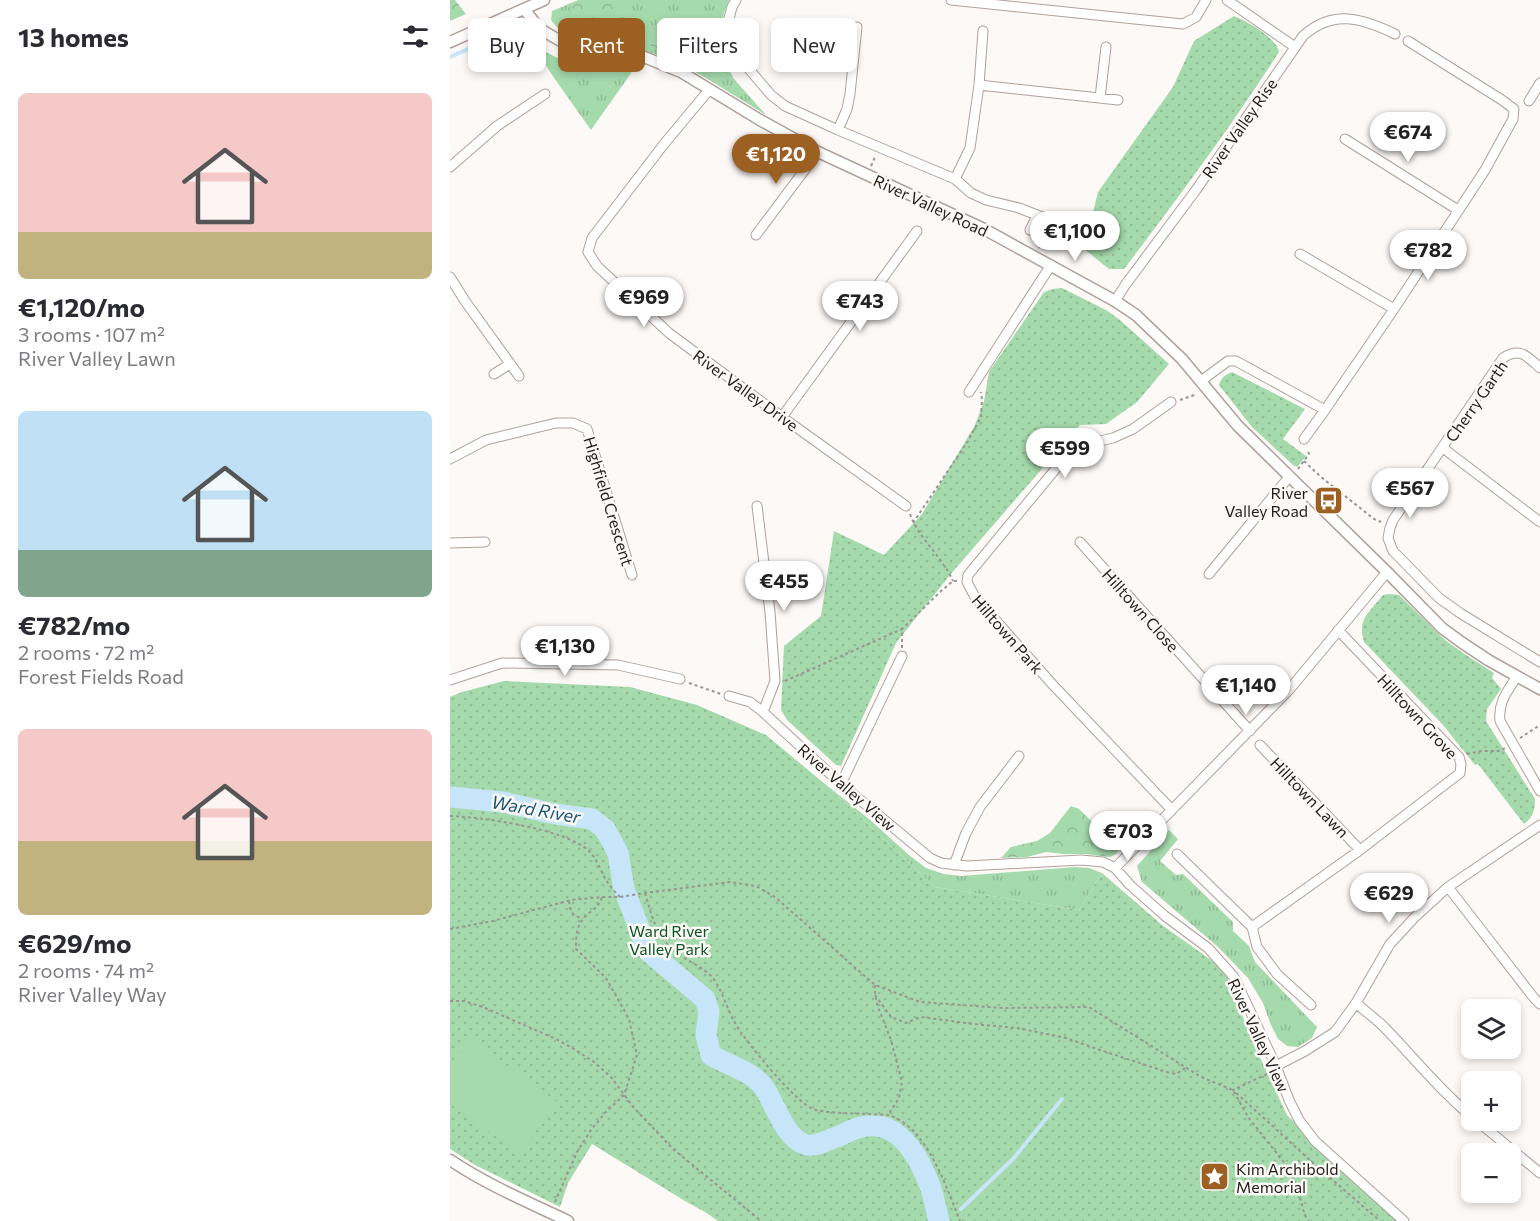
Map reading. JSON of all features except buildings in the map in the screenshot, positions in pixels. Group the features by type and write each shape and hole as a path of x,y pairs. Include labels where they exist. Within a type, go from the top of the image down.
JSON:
{"street":[{"path":"450,42 544,0"},
{"path":"736,0 728,22 728,37 732,48 771,95 785,106 955,178 971,193 986,200 1019,208 1055,222"},
{"path":"951,0 1183,24 1196,16 1206,0"},
{"path":"1227,0 1294,47"},
{"name":"River Valley Road","path":"524,9 540,29 564,43 586,50 611,50 645,57 681,72 818,152 984,229 1115,300 1136,315 1164,341 1238,426 1442,628 1461,642 1540,689"},
{"name":"River Valley Rise","path":"1115,300 1196,190 1294,47 1311,29 1335,18 1359,20 1395,33"},
{"path":"955,178 970,148 979,85 983,31"},
{"path":"1304,439 1394,309 1485,170 1514,119 1514,109 1502,100 1408,41"},
{"path":"1100,98 1106,47"},
{"path":"838,130 847,109 852,72"},
{"path":"1529,101 1540,83"},
{"path":"979,85 1118,100"},
{"name":"River Valley Drive","path":"709,90 664,144 592,238 588,252 597,266 669,333 906,506"},
{"path":"450,167 497,126 546,94"},
{"path":"1345,139 1458,210"},
{"path":"756,235 818,152"},
{"path":"1030,230 1037,216"},
{"path":"782,417 917,231"},
{"path":"1300,254 1394,309"},
{"path":"969,392 1051,265"},
{"path":"450,277 519,376"},
{"name":"Cherry Garth","path":"1540,368 1521,353 1504,358 1394,520 1388,538 1393,551 1439,598 1460,614 1540,662"},
{"path":"1201,381 1228,361 1236,361 1325,410"},
{"path":"494,374 510,364"},
{"name":"Hilltown Park","path":"1172,402 1133,429 1113,438 1078,446 1063,460 975,566 968,575 967,582 975,597 1053,685 1172,810"},
{"name":"Highfield Crescent","path":"450,459 486,440 556,423 573,423 587,429 632,575"},
{"name":"Cherry Garth","path":"1443,448 1540,522"},
{"path":"1209,574 1290,478"},
{"path":"757,507 770,612 775,681 763,712"},
{"path":"450,543 485,542"},
{"name":"Hilltown Close","path":"1080,542 1250,731"},
{"path":"1115,868 1289,690 1387,572"},
{"name":"Hilltown Grove","path":"1251,927 1360,850 1460,773 1459,757 1338,630"},
{"path":"841,784 902,656"},
{"path":"450,680 502,663 618,665 680,679"},
{"path":"1517,676 1501,703 1500,721 1511,744 1540,791"},
{"name":"River Valley View","path":"729,696 750,702 763,712 841,784 930,858 941,863 954,865 1082,860 1103,862 1115,868 1148,901 1208,948 1234,977 1299,1120 1315,1141 1404,1221"},
{"name":"Hilltown Lawn","path":"1260,745 1360,850"},
{"path":"954,865 980,807 1019,756"},
{"path":"1276,1066 1335,1032 1356,1003 1390,944 1414,917 1448,887 1540,825"},
{"path":"1177,854 1251,927 1257,947 1277,974 1311,1005"},
{"path":"1448,887 1540,1004"},
{"path":"1356,1003 1380,1023 1430,1079 1461,1108"},
{"path":"1489,1131 1540,1173"},
{"path":"450,1160 503,1190 567,1221"}],"path":[{"path":"868,174 879,147"},
{"path":"1034,256 1055,222"},
{"path":"1172,402 1199,394 1201,381"},
{"path":"913,523 968,441 981,417 982,400 976,382"},
{"path":"1290,478 1309,454 1304,439"},
{"path":"1304,461 1374,519 1381,522 1384,517"},
{"path":"906,506 923,539 943,563 953,581"},
{"path":"774,684 902,629 953,581 967,582"},
{"path":"902,629 902,656"},
{"path":"680,679 729,696"},
{"path":"1459,757 1481,751 1500,751 1540,725"},
{"path":"450,816 471,817 554,833 578,843 593,855 608,884 620,897"},
{"path":"450,929 493,921 569,900 620,897 730,882 756,886 775,897 876,985 920,1002 1003,1008 1089,1007 1201,1077 1233,1090 1312,1163 1380,1221"},
{"path":"645,892 654,924 664,941 712,978 744,1037 794,1095 811,1108 830,1112 888,1116 907,1126 920,1139 935,1162 960,1221"},
{"path":"551,1213 577,1152 605,1113 624,1095 636,1055 629,1019 606,978 576,949 576,937 583,918 599,905 602,897"},
{"path":"569,900 573,915 583,918"},
{"path":"876,985 875,995 878,1007 891,1040 902,1082 899,1098 888,1116"},
{"path":"875,995 891,1017 906,1023 921,1017 1017,1028 1066,1038 1170,1073 1176,1074 1186,1068"},
{"path":"450,1000 464,1001 483,1007 556,1039 594,1062 611,1077 647,1123 673,1149 761,1221"},
{"path":"1233,1090 1268,1074 1276,1066"},
{"path":"1233,1090 1248,1117 1290,1170 1308,1221"},
{"path":"1290,1170 1302,1163 1312,1163"}],"green space":[{"path":"450,0 455,0 466,14 450,21"},
{"path":"579,0 729,0 723,18 657,18 657,55 645,51 645,18 558,18 558,28 551,20 552,11"},
{"path":"579,0 618,0 622,10 636,18 593,18 566,5"},
{"path":"1234,16 1267,36 1279,52 1204,162 1124,269 1109,269 1084,249 1098,192 1173,87 1194,41"},
{"path":"645,23 657,30 657,49 645,43"},
{"path":"546,52 558,58 558,72 632,72 591,130 546,66"},
{"path":"695,72 719,72 734,79 766,115"},
{"path":"719,72 730,72 734,79"},
{"path":"1062,288 1106,310 1169,364 1137,402 1106,424 1080,425 950,575 896,643 841,766 836,765 787,720 781,710 784,646 821,616 834,531 884,555 922,514 975,425 984,401 989,372 1044,292"},
{"path":"1232,372 1305,409 1283,439 1306,456 1297,467 1252,427 1219,385 1224,377"},
{"path":"1383,595 1399,595 1445,640 1494,673 1492,678 1501,689 1487,709 1486,721 1535,799 1533,813 1524,824 1478,764 1475,765 1443,725 1364,642 1363,622"},
{"name":"Ward River Valley Park","path":"504,681 630,687 697,705 766,735 825,784 935,887 1079,910 1102,873 1162,925 1225,970 1251,1038 1287,1115 1397,1221 718,1221 592,1144 568,1183 560,1207 475,1165 450,1149 450,697"},
{"path":"825,784 926,868 944,874 961,876 1075,867 1089,868 1102,873 1079,910 935,887"},
{"path":"1071,806 1079,809 1120,849 1116,854 1110,857 1046,852 1027,857 1001,858 1011,847 1037,841 1050,833"},
{"path":"1169,830 1178,839 1160,861 1176,875 1183,874 1233,922 1233,931 1249,946 1255,962 1317,1027 1312,1038 1298,1047 1287,1046 1278,1039 1263,1003 1248,978 1217,946 1142,882 1137,866"},
{"path":"469,1038 557,1102 520,1154 450,1104 450,1064"}],"waterway":[{"path":"450,57 468,49"},
{"name":"Ward River","path":"450,797 503,802 555,814 592,819 605,829 618,853 624,889 648,951 705,999 709,1011 706,1035 711,1055 747,1073 760,1083 791,1135 804,1144 819,1144 864,1126 891,1130 908,1145 921,1165 933,1194 939,1221"},
{"path":"961,1209 1013,1159 1062,1099"}],"place":[{"name":"River Valley Road","path":"1329,501"},
{"name":"Kim Archibold Memorial","path":"1215,1177"}]}
